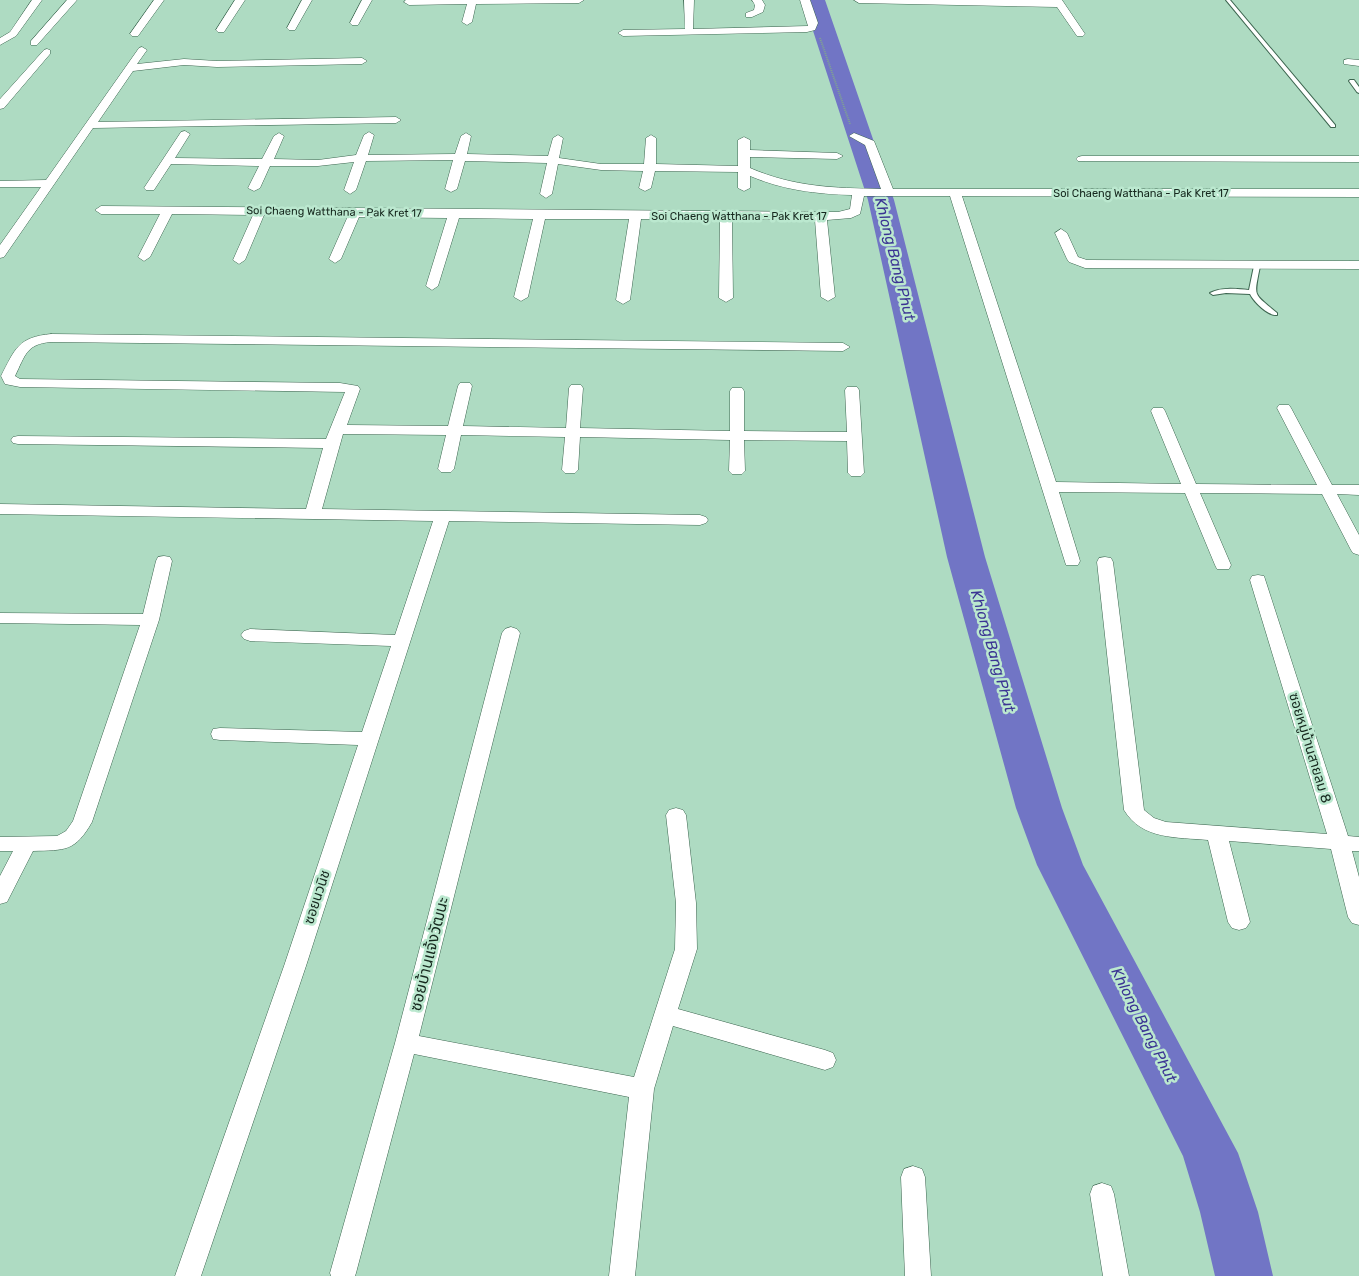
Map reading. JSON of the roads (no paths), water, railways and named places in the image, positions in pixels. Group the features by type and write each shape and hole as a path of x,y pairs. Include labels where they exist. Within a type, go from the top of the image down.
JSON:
{"street":[{"path":"0,42 14,34 37,0"},
{"path":"34,43 72,0"},
{"path":"135,34 159,0"},
{"path":"221,30 240,0"},
{"path":"292,28 307,0"},
{"path":"355,23 367,0"},
{"path":"409,2 579,0"},
{"path":"689,0 689,27"},
{"path":"749,15 758,12 760,5 757,0"},
{"path":"623,33 812,28 813,23 805,0"},
{"path":"859,0 1058,2 1080,34"},
{"path":"467,22 472,1"},
{"path":"0,254 142,50"},
{"path":"0,106 47,52"},
{"path":"130,68 180,60 217,64 362,61"},
{"path":"90,125 396,120"},
{"path":"150,188 185,134"},
{"path":"350,190 369,135"},
{"path":"254,188 279,136"},
{"path":"451,189 466,136"},
{"path":"854,136 870,143 882,192"},
{"path":"546,194 558,138"},
{"path":"645,188 650,167 651,138"},
{"path":"744,140 744,188"},
{"path":"743,153 837,156"},
{"path":"169,161 339,162 361,158 460,157 553,160 601,167 743,169 770,182 813,190 858,192"},
{"path":"1082,159 1359,159"},
{"path":"0,184 50,183"},
{"name":"Soi Chaeng Watthana - Pak Kret 17","path":"101,210 635,216 821,216 851,214 856,211 858,192 1359,193"},
{"path":"955,192 1072,561"},
{"path":"144,258 168,211"},
{"path":"240,260 260,212"},
{"path":"335,259 355,213"},
{"path":"432,286 454,214"},
{"path":"521,297 540,215"},
{"path":"623,300 635,216"},
{"path":"726,216 726,298"},
{"path":"821,216 828,297"},
{"path":"1061,233 1073,259 1085,264 1359,265"},
{"path":"312,515 332,444 340,429 353,389 340,387 20,383 10,381 8,376 25,344 38,338 843,348"},
{"path":"446,469 465,386"},
{"path":"570,470 576,388"},
{"path":"852,390 856,473"},
{"path":"737,391 737,471"},
{"path":"1284,408 1359,550"},
{"path":"1158,411 1223,565"},
{"path":"340,429 855,437"},
{"path":"18,440 332,444"},
{"path":"1050,487 1359,490"},
{"path":"0,508 312,515 700,520"},
{"name":"ซอยนวนิช","path":"188,1276 295,966 442,517"},
{"path":"0,844 60,844 73,836 82,822 150,620 164,561"},
{"path":"1106,562 1134,810 1137,816 1154,826 1216,834 1349,844"},
{"name":"ซอยหมู่บ้านสายลม 8","path":"1258,580 1349,844 1359,917"},
{"path":"0,618 150,620"},
{"name":"ซอยบ้านแจ้งวัฒนะ","path":"343,1274 406,1043 511,633"},
{"path":"250,635 401,640"},
{"path":"220,734 368,739"},
{"path":"622,1276 642,1089 686,949 686,904 676,815"},
{"path":"1216,834 1238,922"},
{"path":"0,896 26,844"},
{"path":"665,1015 825,1060"},
{"path":"406,1043 642,1089"},
{"path":"913,1177 918,1276"},
{"path":"1102,1194 1116,1276"}],"lane":[{"path":"1228,0 1333,126"},
{"path":"1352,81 1359,91"},
{"path":"1257,266 1252,292 1256,298 1275,314"},
{"path":"1213,293 1226,291 1252,292"}],"waterway":[{"name":"Khlong Bang Phut","path":"814,0 881,200 966,557 1039,808 1060,865 1210,1153 1229,1212 1244,1276"}]}
